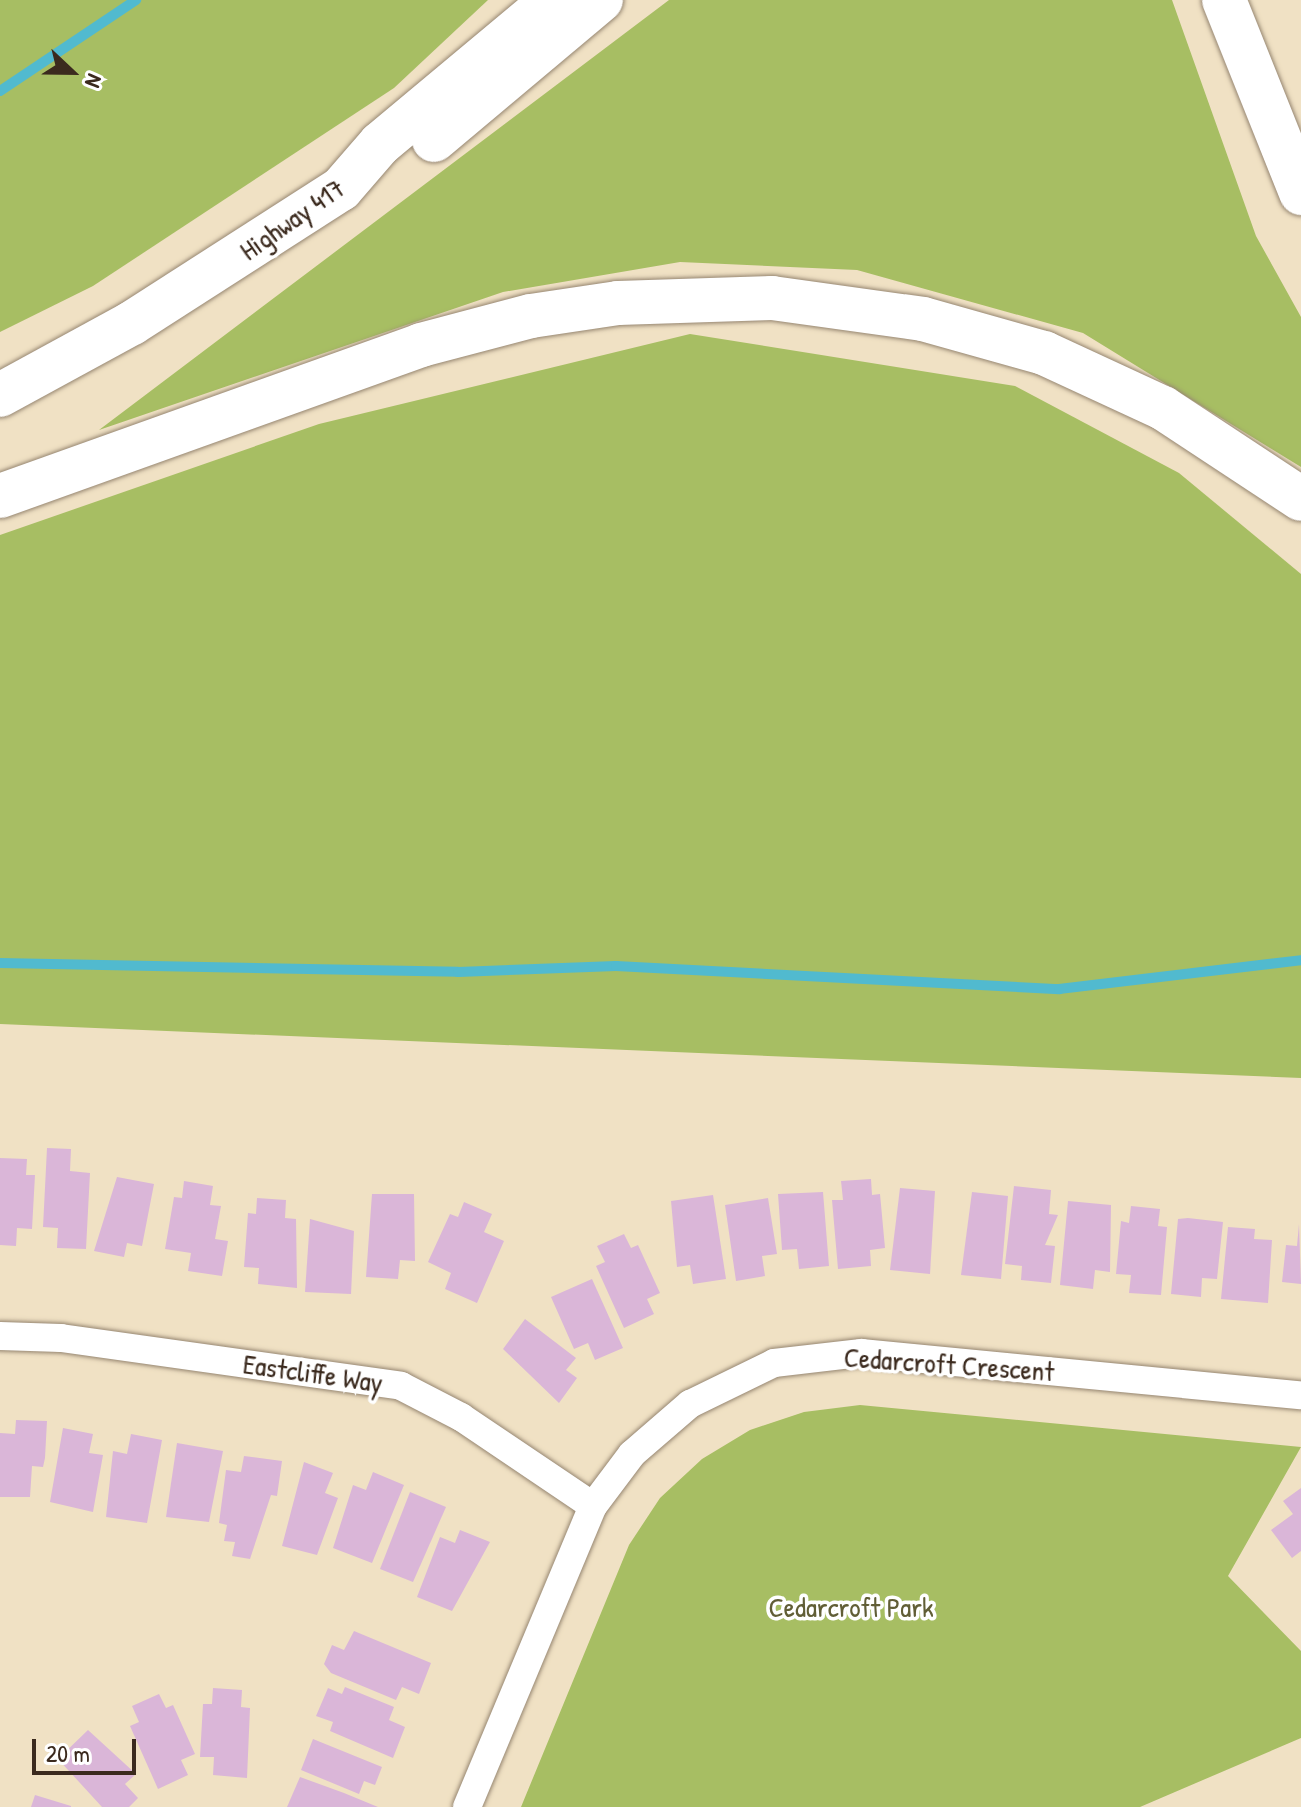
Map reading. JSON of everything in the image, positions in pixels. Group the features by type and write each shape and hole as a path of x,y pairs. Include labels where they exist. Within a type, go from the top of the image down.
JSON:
{"highway":[{"name":"Highway 417","path":"0,395 132,323 341,189 380,144 552,0"},
{"path":"341,189 395,171 601,0"},
{"path":"1224,0 1301,193"},
{"path":"0,496 421,345 531,316 618,303 772,298 923,319 1044,353 1215,438 1301,499"}],"street":[{"name":"Eastcliffe Way","path":"0,1336 61,1338 401,1386 461,1417 593,1506"},
{"name":"Cedarcroft Crescent","path":"467,1807 593,1506 632,1454 690,1404 774,1363 861,1353 1301,1395"}],"green space":[{"path":"0,0 488,0 394,88 93,286 0,332"},
{"path":"669,0 1172,0 1256,236 1301,317 1301,467 1083,333 857,270 680,262 503,292 99,430"},
{"path":"690,334 1015,386 1179,473 1301,574 1301,1078 0,1024 0,535 319,424"},
{"name":"Cedarcroft Park","path":"860,1405 1301,1447 1228,1576 1301,1651 1301,1738 1140,1807 521,1807 629,1545 660,1498 702,1459 750,1430 804,1412"}],"building":[{"path":"47,1148 71,1149 70,1171 90,1173 86,1249 57,1248 58,1228 43,1227"},
{"path":"0,1158 27,1159 26,1175 35,1175 32,1229 17,1228 16,1246 0,1245"},
{"path":"117,1177 154,1184 142,1246 127,1243 124,1257 94,1251"},
{"path":"871,1179 872,1195 880,1194 885,1248 870,1250 871,1266 838,1269 832,1200 843,1200 841,1181"},
{"path":"184,1181 213,1186 210,1205 221,1206 215,1239 228,1241 222,1276 188,1271 191,1253 165,1249 174,1197 182,1198"},
{"path":"1014,1186 1051,1190 1049,1214 1058,1215 1045,1245 1055,1246 1051,1283 1021,1280 1022,1266 1005,1264"},
{"path":"900,1188 935,1191 930,1274 890,1270"},
{"path":"823,1192 829,1266 799,1269 797,1249 782,1250 778,1194"},
{"path":"972,1192 1008,1196 1001,1279 961,1275"},
{"path":"372,1194 414,1194 415,1261 400,1260 398,1279 366,1277"},
{"path":"713,1195 726,1279 693,1284 690,1265 677,1267 671,1201"},
{"path":"257,1198 286,1200 285,1218 296,1219 297,1288 258,1284 259,1268 244,1267 248,1213 256,1214"},
{"path":"768,1198 777,1254 762,1256 765,1276 736,1281 725,1205"},
{"path":"1068,1201 1111,1205 1110,1272 1095,1270 1093,1289 1060,1285"},
{"path":"464,1202 492,1214 484,1232 504,1241 477,1303 445,1289 451,1273 428,1262 450,1214 458,1217"},
{"path":"1131,1206 1160,1209 1158,1226 1167,1227 1161,1295 1129,1293 1131,1275 1116,1274 1121,1221 1129,1223"},
{"path":"310,1219 354,1231 351,1294 305,1292"},
{"path":"1178,1219 1223,1222 1217,1279 1202,1278 1201,1297 1171,1294"},
{"path":"1299,1224 1301,1284 1282,1282 1286,1245 1297,1246"},
{"path":"1228,1227 1255,1229 1254,1239 1272,1240 1268,1303 1221,1299"},
{"path":"624,1234 631,1248 638,1245 660,1293 647,1299 654,1314 624,1328 596,1266 605,1262 597,1246"},
{"path":"592,1279 623,1348 595,1360 588,1343 574,1349 551,1297"},
{"path":"525,1319 576,1358 566,1370 577,1378 559,1403 503,1349"},
{"path":"16,1420 47,1421 45,1458 43,1467 32,1466 30,1497 0,1497 0,1433 15,1434"},
{"path":"63,1428 93,1434 89,1453 103,1455 93,1512 50,1502"},
{"path":"131,1434 162,1440 147,1523 106,1517 113,1451 127,1454"},
{"path":"177,1443 223,1451 209,1522 166,1517"},
{"path":"244,1456 282,1461 277,1496 271,1495 250,1559 232,1556 235,1542 224,1541 227,1525 219,1523 226,1470 241,1472"},
{"path":"304,1462 333,1473 325,1493 338,1498 317,1555 282,1546"},
{"path":"373,1472 404,1485 372,1563 333,1548 353,1485 366,1490"},
{"path":"1301,1488 1301,1551 1292,1558 1271,1530 1293,1514 1283,1501"},
{"path":"410,1492 446,1507 413,1582 380,1569"},
{"path":"460,1530 490,1542 452,1611 417,1597 440,1537 455,1543"},
{"path":"354,1631 431,1663 419,1694 402,1687 396,1700 331,1673 324,1664 332,1645 344,1650"},
{"path":"345,1687 394,1707 389,1720 405,1727 393,1758 330,1731 333,1722 316,1716 328,1688 342,1694"},
{"path":"213,1688 242,1690 241,1707 250,1708 247,1778 213,1775 214,1757 200,1757 203,1704 212,1704"},
{"path":"159,1694 166,1708 173,1705 195,1754 181,1760 188,1775 158,1789 130,1726 139,1722 132,1706"},
{"path":"88,1730 136,1774 125,1784 138,1798 129,1807 102,1807 58,1759"},
{"path":"313,1739 382,1767 375,1785 364,1781 359,1794 301,1770"},
{"path":"300,1777 344,1793 378,1807 287,1807"},
{"path":"35,1795 71,1806 71,1807 31,1807"}],"waterway":[{"path":"0,91 136,0"},
{"path":"0,963 458,972 616,966 1059,989 1301,960"}]}
